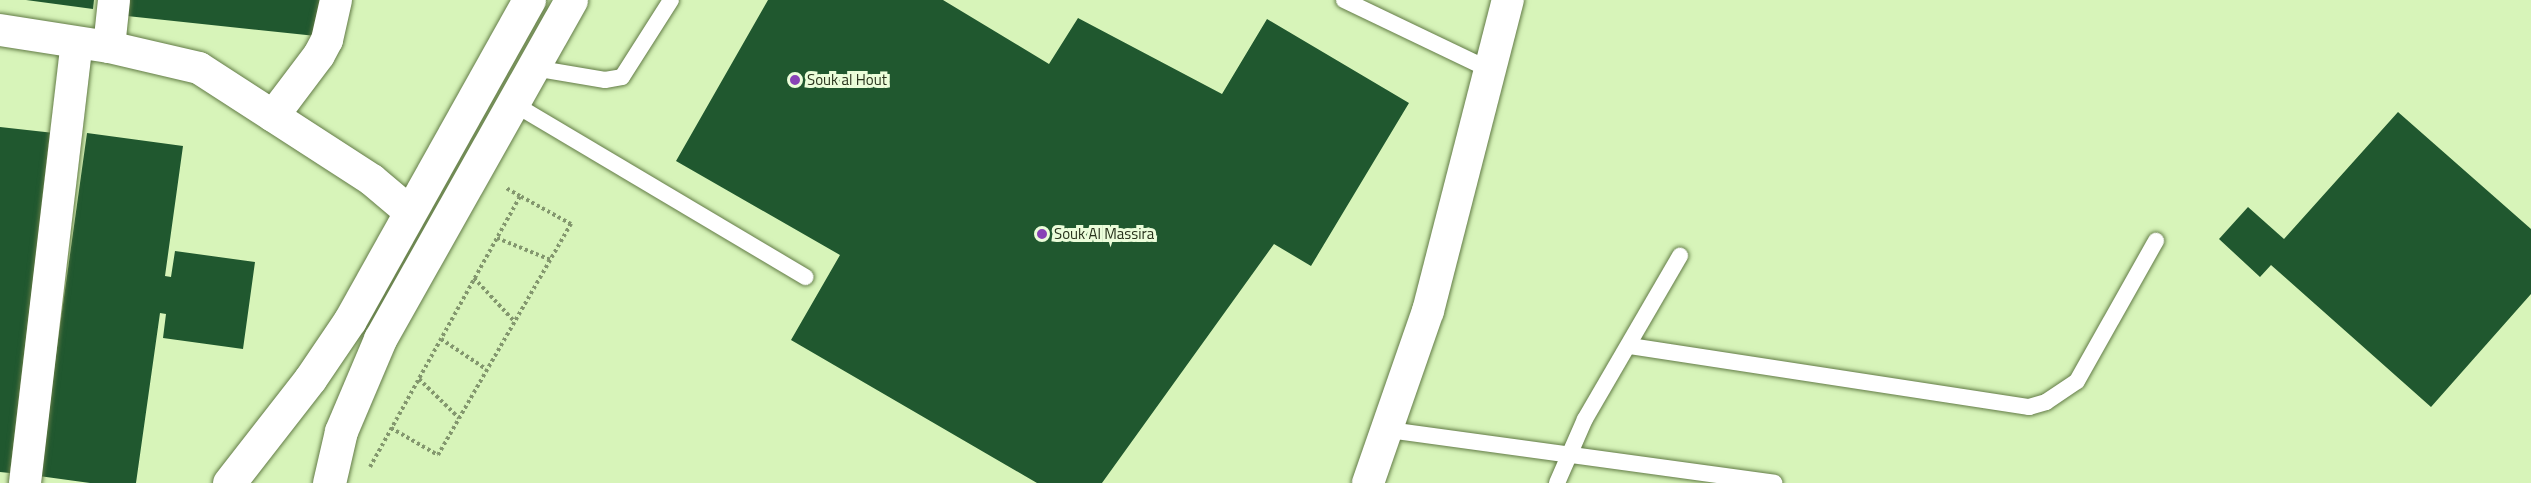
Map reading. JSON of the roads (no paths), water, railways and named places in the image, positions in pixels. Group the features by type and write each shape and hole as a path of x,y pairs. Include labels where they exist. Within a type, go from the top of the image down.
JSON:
{"main road":[{"path":"229,483 310,380 350,320 529,0"},
{"path":"329,483 341,431 380,339 572,0"}],"street":[{"path":"109,47 114,0"},
{"path":"273,116 319,55 327,40 336,0"},
{"path":"1368,483 1389,430 1428,310 1492,71 1508,0"},
{"path":"0,30 109,47 198,68 372,180 410,212"},
{"path":"25,483 77,43"}],"lane":[{"path":"534,68 605,80 622,77 671,0"},
{"path":"1344,0 1492,71"},
{"path":"514,104 805,276"},
{"path":"1630,346 2029,407 2046,402 2077,381 2156,242"},
{"path":"1557,483 1585,419 1630,346 1680,256"},
{"path":"1389,430 1774,483"}],"place":[{"name":"Souk al Hout","path":"795,80"},
{"name":"Souk Al Massira","path":"1042,234"}]}
